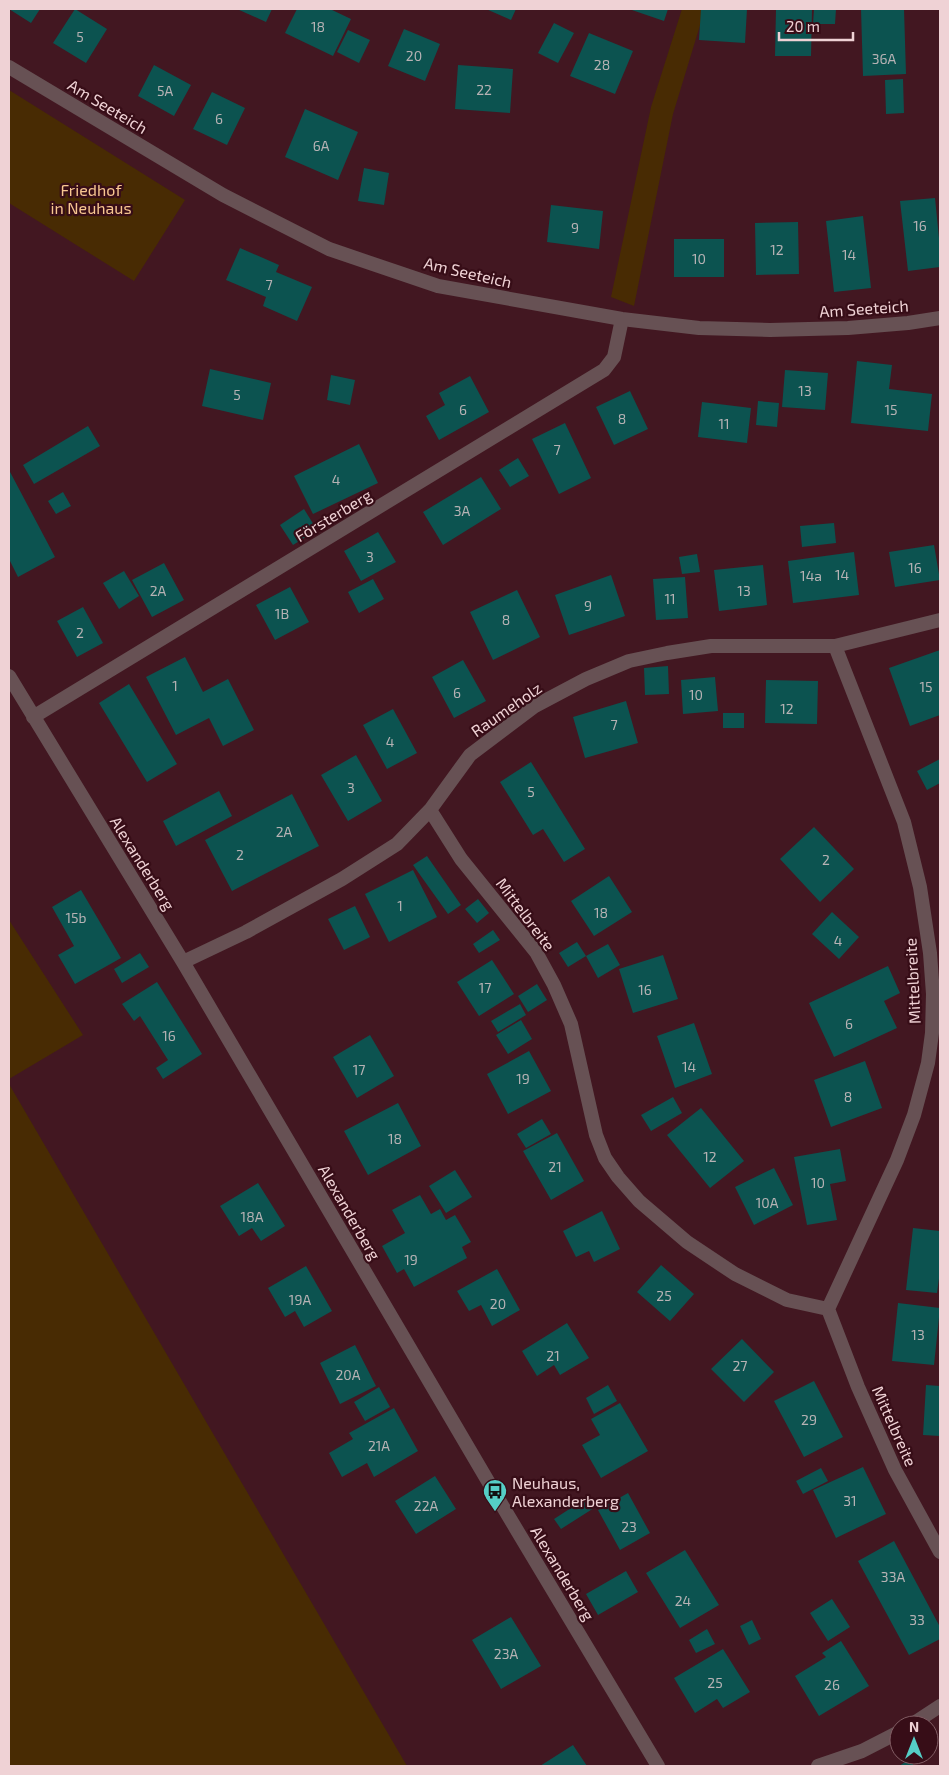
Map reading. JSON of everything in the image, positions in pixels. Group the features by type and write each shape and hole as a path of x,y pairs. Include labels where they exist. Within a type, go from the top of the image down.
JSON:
{"street":[{"name":"Am Seeteich","path":"9,67 223,195 329,249 438,286 622,319 699,328 770,330 848,328 908,323 940,318"},
{"name":"Försterberg","path":"33,717 604,370 614,357 622,319"},
{"name":"Raumeholz","path":"183,962 246,932 342,879 396,844 430,810 470,755 535,706 586,679 629,662 667,653 711,646 835,646 940,620"},
{"name":"Mittelbreite","path":"835,646 904,822 920,887 930,953 933,994 932,1033 928,1064 914,1115 898,1160 828,1309 858,1387 895,1470 940,1552"},
{"name":"Alexanderberg","path":"9,676 183,962 494,1492 658,1766"},
{"name":"Mittelbreite","path":"430,810 461,859 536,952 554,985 571,1024 596,1135 605,1158 618,1178 639,1201 687,1242 735,1274 787,1300 828,1309"},
{"path":"926,1715 940,1706"},
{"path":"818,1766 862,1751 889,1737"}],"green space":[{"path":"682,9 705,9 673,114 634,306 611,297 651,107"},
{"name":"Friedhof in Neuhaus","path":"9,90 185,200 134,281 9,203"},
{"path":"9,920 83,1035 9,1079"},
{"path":"9,1084 407,1766 9,1766"}],"building":[{"path":"9,9 40,9 31,23"},
{"path":"75,9 107,29 86,63 53,43"},
{"path":"237,9 272,9 266,22"},
{"path":"297,9 330,9 351,19 333,56 285,33"},
{"path":"486,9 516,9 511,20"},
{"path":"629,9 668,9 664,21"},
{"path":"701,9 747,9 745,43 699,40"},
{"path":"776,9 812,9 811,56 775,56"},
{"path":"814,9 836,9 835,24 813,24"},
{"path":"861,9 904,9 906,74 863,76"},
{"path":"554,23 574,33 558,63 538,53"},
{"path":"404,29 440,44 425,81 388,66"},
{"path":"348,30 370,40 359,63 337,52"},
{"path":"589,33 633,51 615,94 570,76"},
{"path":"154,65 191,85 174,116 138,96"},
{"path":"458,65 513,69 510,113 455,109"},
{"path":"903,79 904,113 886,114 885,80"},
{"path":"212,92 245,108 227,145 193,129"},
{"path":"305,109 358,132 338,180 285,157"},
{"path":"364,168 389,173 384,205 358,201"},
{"path":"935,198 940,267 908,271 900,201"},
{"path":"551,205 603,211 599,249 547,242"},
{"path":"863,216 871,288 834,292 826,221"},
{"path":"798,222 799,274 756,275 755,223"},
{"path":"674,239 724,239 724,277 674,277"},
{"path":"240,248 279,265 276,272 312,287 297,321 263,306 266,297 226,280"},
{"path":"857,361 892,365 889,389 932,394 928,431 851,423"},
{"path":"210,369 271,383 263,420 202,406"},
{"path":"785,370 828,373 825,410 782,407"},
{"path":"331,375 355,380 350,405 327,400"},
{"path":"470,376 489,412 439,440 426,416 445,405 439,393"},
{"path":"630,391 648,429 614,445 596,407"},
{"path":"758,401 779,403 777,427 756,425"},
{"path":"702,402 751,408 747,443 698,437"},
{"path":"565,423 591,478 559,494 532,439"},
{"path":"88,426 100,446 34,484 23,465"},
{"path":"359,444 378,483 313,514 294,476"},
{"path":"518,458 529,476 510,487 499,470"},
{"path":"9,470 55,557 18,577 9,559"},
{"path":"481,477 501,509 443,545 423,512"},
{"path":"63,492 71,506 56,514 48,501"},
{"path":"304,509 317,530 293,545 280,525"},
{"path":"834,523 836,543 802,547 800,526"},
{"path":"378,532 396,562 361,581 344,551"},
{"path":"934,545 940,580 895,587 889,552"},
{"path":"854,552 859,595 793,603 788,561"},
{"path":"697,554 700,572 682,574 679,557"},
{"path":"164,563 184,600 152,617 132,580"},
{"path":"763,565 767,605 719,611 714,570"},
{"path":"124,571 139,596 119,609 103,583"},
{"path":"611,575 625,616 569,635 555,595"},
{"path":"685,577 688,618 656,620 653,579"},
{"path":"373,579 384,599 359,613 348,592"},
{"path":"290,587 309,622 275,640 256,605"},
{"path":"517,590 540,637 493,660 470,612"},
{"path":"83,607 103,643 77,657 57,621"},
{"path":"940,650 940,715 910,726 889,668"},
{"path":"185,657 203,692 228,679 254,730 223,746 209,718 176,735 146,677"},
{"path":"463,660 486,701 454,718 432,677"},
{"path":"668,666 669,694 645,695 644,668"},
{"path":"715,677 718,711 683,714 681,680"},
{"path":"766,680 818,681 817,724 765,723"},
{"path":"129,684 177,764 147,782 99,703"},
{"path":"626,701 638,743 585,758 573,717"},
{"path":"393,709 417,753 387,769 363,725"},
{"path":"723,713 744,713 744,728 723,728"},
{"path":"356,755 382,801 348,821 321,775"},
{"path":"940,759 940,783 927,790 917,771"},
{"path":"531,762 585,849 564,862 543,829 533,835 500,782"},
{"path":"219,791 232,816 176,846 163,821"},
{"path":"292,794 319,846 232,891 205,840"},
{"path":"814,827 854,869 820,902 780,859"},
{"path":"427,856 461,905 448,914 413,865"},
{"path":"413,870 437,917 389,942 365,894"},
{"path":"609,876 632,912 594,936 571,901"},
{"path":"81,890 121,958 75,984 58,955 74,946 52,907"},
{"path":"478,899 489,913 477,923 465,909"},
{"path":"355,906 370,937 344,950 328,919"},
{"path":"832,912 859,937 839,959 812,934"},
{"path":"493,930 500,940 479,953 473,944"},
{"path":"577,942 586,956 568,967 559,953"},
{"path":"608,944 620,965 598,978 586,956"},
{"path":"140,953 149,967 122,983 114,969"},
{"path":"663,955 678,999 633,1013 619,969"},
{"path":"492,960 514,994 479,1016 457,982"},
{"path":"888,966 900,993 884,1001 897,1028 834,1057 809,1003"},
{"path":"157,982 202,1054 163,1079 156,1068 168,1060 140,1016 134,1021 122,1004"},
{"path":"537,984 547,1000 528,1012 518,996"},
{"path":"520,1004 526,1015 498,1032 491,1021"},
{"path":"521,1020 532,1039 508,1054 496,1035"},
{"path":"694,1023 712,1074 675,1088 657,1036"},
{"path":"370,1035 394,1076 357,1098 333,1057"},
{"path":"529,1051 551,1091 508,1114 487,1074"},
{"path":"865,1061 882,1108 831,1127 814,1080"},
{"path":"673,1097 682,1113 651,1131 641,1115"},
{"path":"398,1103 421,1146 368,1175 344,1131"},
{"path":"701,1108 744,1161 710,1188 667,1135"},
{"path":"542,1119 551,1134 526,1148 517,1134"},
{"path":"557,1133 584,1181 551,1200 523,1151"},
{"path":"840,1149 846,1181 830,1184 837,1220 807,1225 794,1157"},
{"path":"774,1168 793,1205 754,1225 735,1187"},
{"path":"455,1170 472,1197 446,1213 429,1186"},
{"path":"258,1183 285,1226 261,1241 252,1228 239,1236 220,1206"},
{"path":"420,1195 431,1214 440,1209 446,1220 455,1215 471,1242 462,1247 467,1258 414,1287 404,1269 397,1273 382,1246 405,1233 392,1210"},
{"path":"602,1211 620,1249 594,1262 589,1251 576,1257 563,1231"},
{"path":"913,1228 940,1231 940,1271 937,1293 906,1290"},
{"path":"661,1265 694,1294 670,1321 637,1292"},
{"path":"306,1266 332,1311 304,1327 295,1311 285,1317 268,1288"},
{"path":"497,1269 520,1310 492,1326 481,1305 469,1311 457,1291"},
{"path":"898,1303 940,1308 934,1365 892,1361"},
{"path":"567,1323 589,1358 560,1375 554,1365 537,1376 522,1351"},
{"path":"742,1339 774,1372 744,1402 711,1369"},
{"path":"355,1345 376,1386 340,1404 320,1363"},
{"path":"814,1381 843,1437 804,1457 774,1401"},
{"path":"608,1385 617,1401 594,1414 586,1398"},
{"path":"926,1385 940,1386 940,1436 923,1435"},
{"path":"379,1387 390,1407 365,1421 354,1402"},
{"path":"620,1403 648,1451 601,1478 582,1445 600,1435 591,1419"},
{"path":"394,1408 418,1451 374,1477 367,1463 342,1477 329,1453 353,1439 349,1433"},
{"path":"863,1467 886,1514 836,1538 813,1490"},
{"path":"821,1468 828,1481 803,1494 796,1481"},
{"path":"435,1476 456,1509 416,1534 395,1501"},
{"path":"628,1493 650,1533 620,1550 598,1510"},
{"path":"588,1497 594,1508 561,1529 554,1519"},
{"path":"894,1541 940,1627 940,1639 909,1655 858,1561"},
{"path":"685,1550 719,1605 680,1628 646,1573"},
{"path":"626,1571 638,1592 598,1615 586,1594"},
{"path":"832,1599 850,1627 828,1641 810,1613"},
{"path":"511,1617 541,1666 501,1689 472,1640"},
{"path":"752,1620 761,1639 749,1645 740,1626"},
{"path":"707,1629 715,1644 696,1653 689,1640"},
{"path":"841,1641 869,1686 819,1716 795,1676 826,1657 822,1653"},
{"path":"723,1649 750,1692 723,1708 717,1699 695,1713 674,1678"},
{"path":"573,1745 587,1766 540,1766"}],"place":[{"name":"Neuhaus, Alexanderberg","path":"495,1512"}]}
